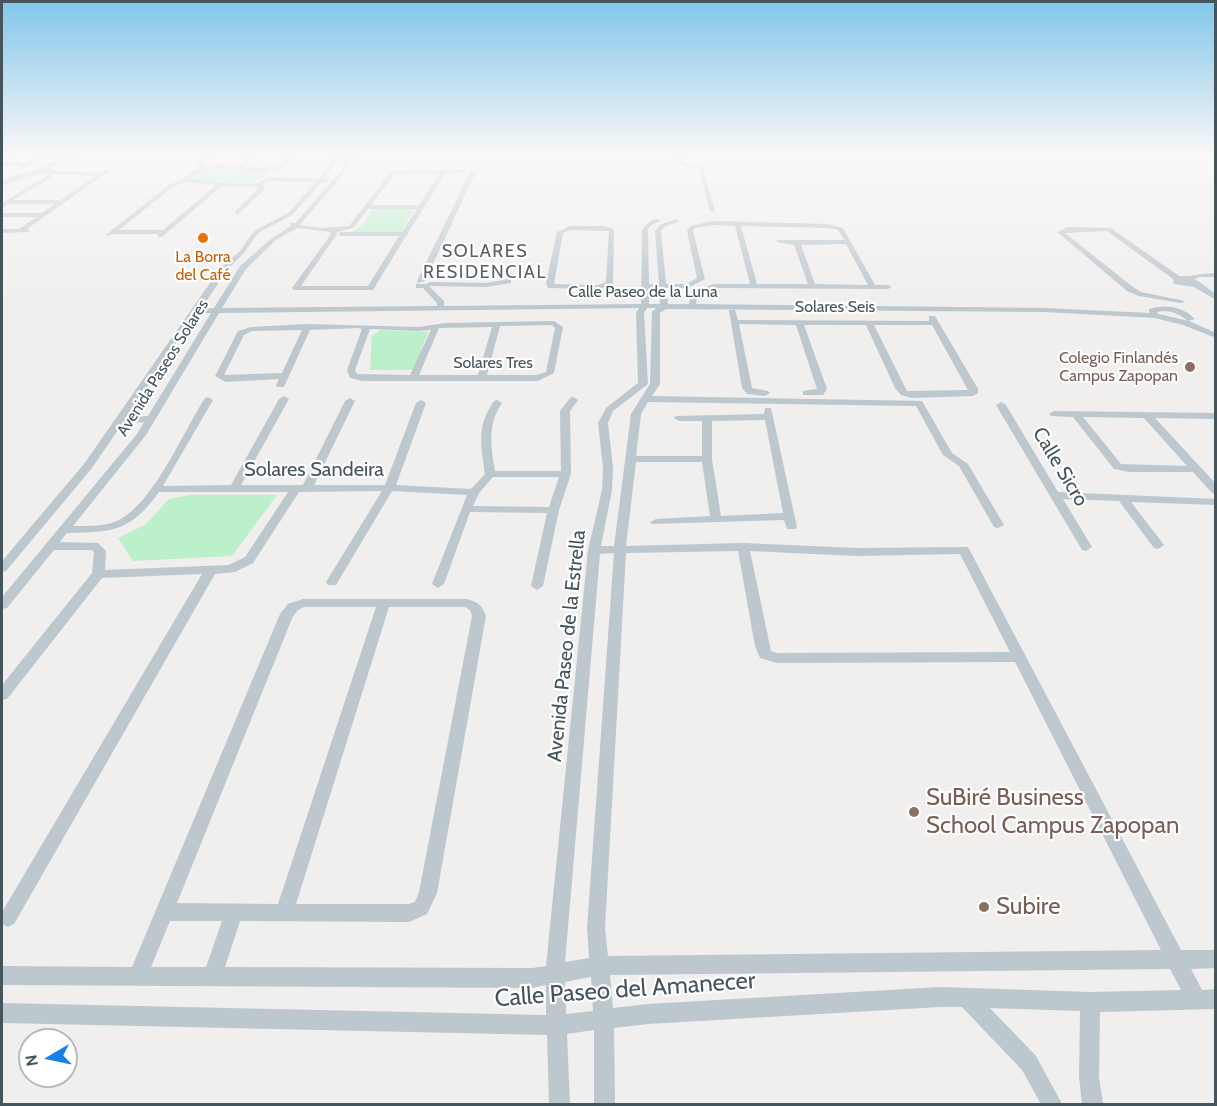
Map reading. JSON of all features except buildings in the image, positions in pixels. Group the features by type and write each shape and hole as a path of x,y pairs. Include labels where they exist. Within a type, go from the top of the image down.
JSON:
{"street":[{"path":"20,231 55,205"},
{"path":"147,205 111,233 162,234 197,205"},
{"path":"237,213 246,205"},
{"name":"Avenida Paseos Solares","path":"2,568 88,466 224,268 253,238 271,223 290,214 298,205"},
{"name":"Avenida Paseos Solares","path":"2,605 141,435 243,268 277,237 296,225 314,205"},
{"path":"409,328 409,321 419,306 460,205"},
{"path":"711,205 713,210"},
{"path":"253,238 333,232 351,227 368,207 421,207 370,288 297,288 333,232"},
{"path":"2,215 41,215"},
{"path":"658,220 646,228 652,243 664,298"},
{"path":"649,384 640,313 645,297 652,243 660,227 676,221"},
{"path":"271,223 286,222 304,229 333,232 406,234"},
{"path":"700,279 691,229 706,224 833,226 841,229 873,287"},
{"path":"738,225 754,286"},
{"path":"570,228 612,230 610,283 599,287 569,288 551,286 550,283 560,232 570,228"},
{"path":"297,234 304,229"},
{"path":"1181,301 1139,294 1130,289 1060,232 1068,229 1109,229 1186,282 1215,298"},
{"path":"2,231 29,231"},
{"path":"779,241 848,242"},
{"path":"797,243 812,286"},
{"path":"1171,309 1172,300 1186,282 1198,275 1215,275"},
{"path":"605,1104 604,1021 596,928 620,549 636,414 646,399 649,384 656,312 664,298 700,279"},
{"path":"700,279 711,285 721,286 888,287"},
{"path":"426,286 486,285 508,281"},
{"path":"1153,314 1171,309 1181,301 1186,282"},
{"path":"645,297 654,284 664,298"},
{"path":"426,286 440,306"},
{"path":"693,303 693,294 700,290 721,286"},
{"path":"554,301 558,287"},
{"path":"568,301 569,288"},
{"name":"Calle Paseo de la Luna","path":"199,307 398,307 645,297"},
{"name":"Calle Paseo de la Luna","path":"440,306 645,297 693,303 1153,314 1191,319 1215,328"},
{"path":"816,305 826,322"},
{"path":"835,305 843,322"},
{"path":"389,328 396,317 398,307"},
{"path":"1171,309 1191,319"},
{"name":"Calle Paseo de la Luna","path":"1153,314 1186,323 1215,336"},
{"name":"Solares Seis","path":"799,322 822,389 820,393 750,392 733,317 799,322 869,323 934,320 973,389 973,393 912,395 904,393 869,323"},
{"path":"482,378 497,324"},
{"name":"Solares Tres","path":"308,326 283,380 226,379 219,376 244,330 308,326 367,327 389,328 409,328 558,324 550,373 538,378 362,378 352,376 351,370 367,327"},
{"path":"413,378 436,327"},
{"name":"Avenida Paseo de la Estrella","path":"559,1104 555,973 594,550 607,490 608,468 603,423 609,410 649,384"},
{"path":"234,489 284,399"},
{"path":"646,399 919,403 948,455 963,464 998,525"},
{"path":"64,530 105,529 126,522 141,508 155,489 208,400"},
{"path":"537,586 553,510 566,474 566,411 573,400"},
{"path":"98,574 210,571 231,569 249,560 302,488 350,401"},
{"path":"332,582 389,488 421,403"},
{"path":"438,584 474,492 490,474 486,417 497,403"},
{"name":"Calle Sicro","path":"1001,405 1086,547"},
{"path":"656,522 716,519 790,522 768,414 679,418"},
{"path":"1054,414 1214,418"},
{"path":"1076,415 1118,467 1195,469"},
{"path":"1147,415 1215,491"},
{"path":"707,418 707,459 716,519"},
{"path":"119,421 151,419"},
{"path":"631,459 707,459"},
{"path":"490,474 566,474"},
{"name":"Solares Sandeira","path":"155,489 389,488 474,492"},
{"path":"1056,495 1215,502"},
{"path":"1122,497 1158,545"},
{"path":"466,509 553,510"},
{"path":"2,695 98,574 100,551 93,546 52,546"},
{"path":"594,550 743,547 857,552 964,550 1176,958 1206,999"},
{"path":"743,547 765,655 777,658 1019,657"},
{"path":"8,918 210,571"},
{"path":"2,590 16,586"},
{"path":"138,976 287,614 293,607 303,603 467,603 476,606 479,615 428,893 421,908 409,913 165,912"},
{"path":"285,911 384,603"},
{"path":"213,976 234,913"},
{"name":"Calle Paseo del Amanecer","path":"2,976 532,978 599,966 643,964 1215,959"},
{"path":"965,997 1029,1063 1052,1104"},
{"name":"Calle Paseo del Amanecer","path":"2,1013 556,1025 648,1014 965,997 1090,1002 1206,999"},
{"path":"1090,1002 1089,1077 1093,1104"}],"green space":[{"path":"415,208 401,232 352,232 364,224 372,209"},
{"path":"380,330 428,332 414,370 370,370 372,336"},
{"path":"190,495 277,495 232,556 133,561 118,538 145,525 169,499"}],"place":[{"name":"La Borra del Café","path":"203,238"},
{"name":"Colegio Finlandés Campus Zapopan","path":"1190,367"},
{"name":"SuBiré Business School Campus Zapopan","path":"914,812"},
{"name":"Subire","path":"984,907"}],"district":[{"name":"SOLARES RESIDENCIAL","path":"485,262"}]}
